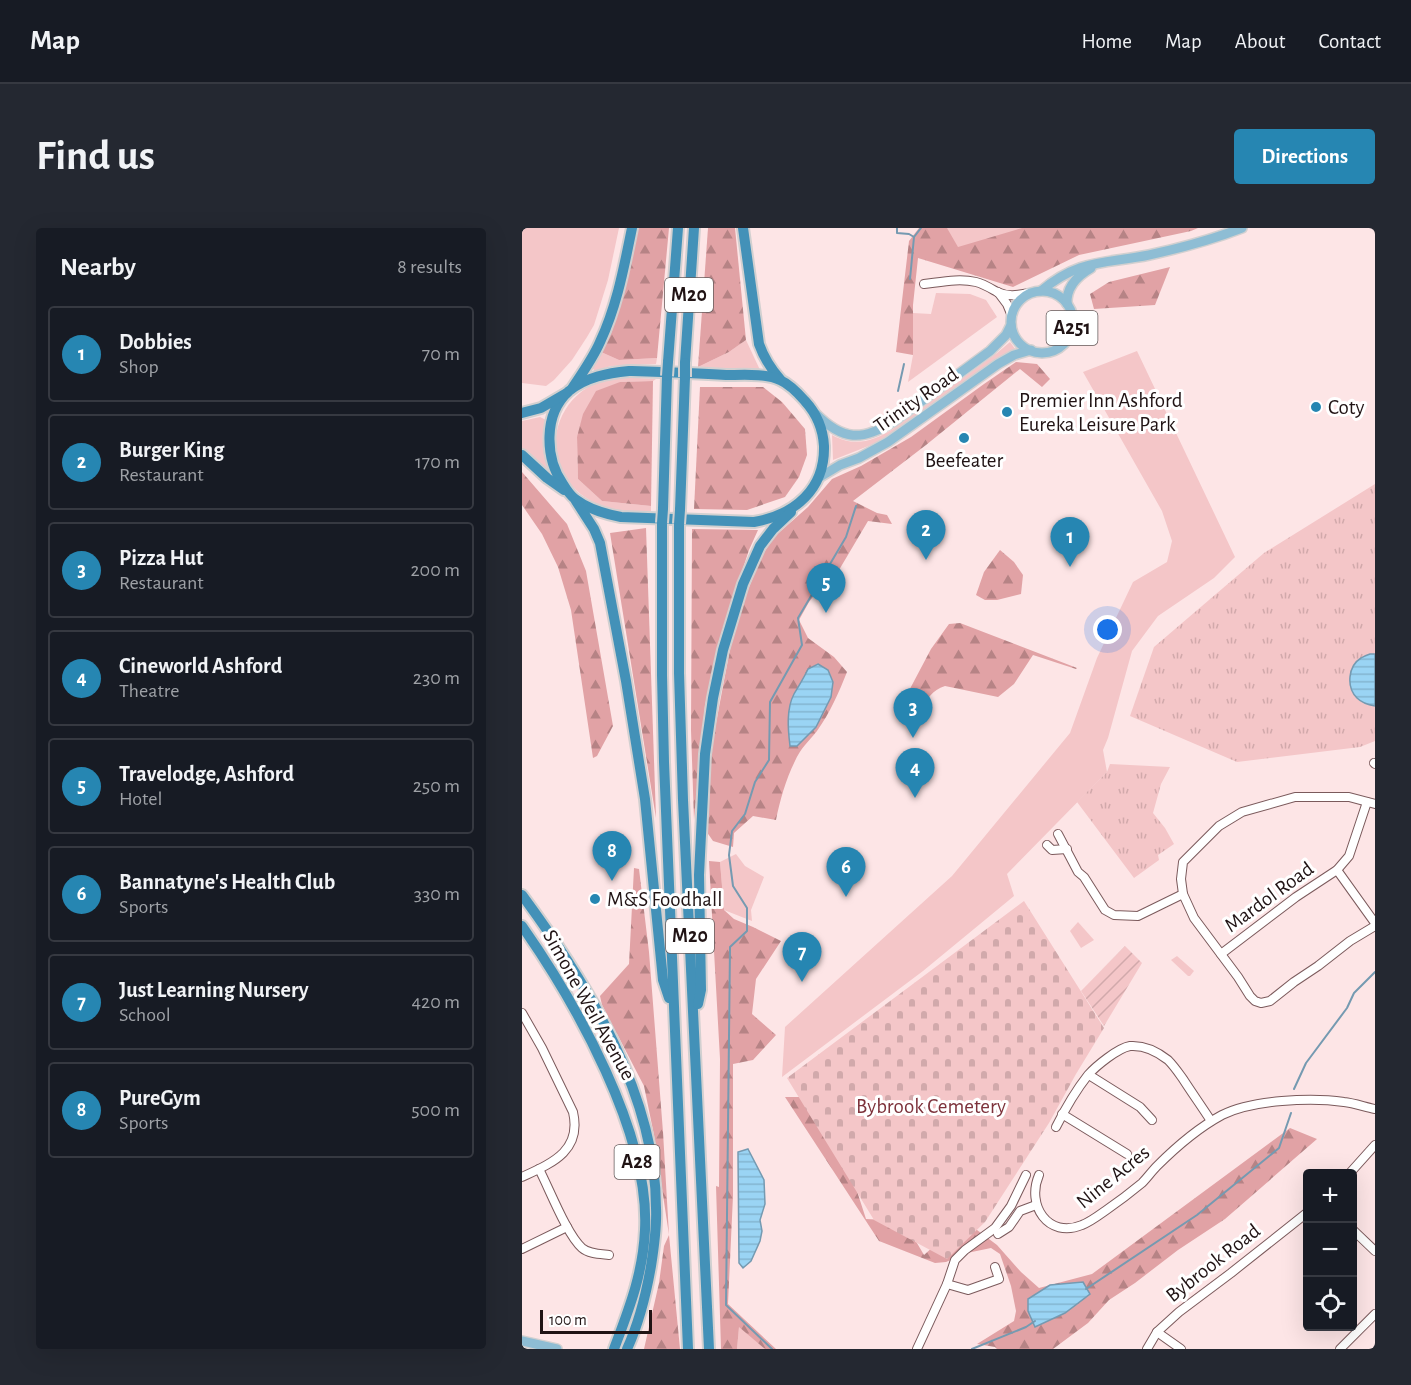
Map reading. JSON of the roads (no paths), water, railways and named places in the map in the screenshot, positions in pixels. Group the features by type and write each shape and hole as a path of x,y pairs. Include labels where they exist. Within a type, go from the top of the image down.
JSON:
{"highway":[{"path":"572,496 555,470 550,457 549,440 552,421 557,409 594,354 609,322 632,228"},
{"name":"M20","path":"678,228 668,362 662,523 662,675 688,1349"},
{"name":"M20","path":"694,228 685,363 680,510 679,673 709,1349"},
{"path":"522,455 547,478 572,496 606,515 754,522 776,516 796,505 820,477 823,465 822,429 814,413 798,394 780,380 764,360 759,344 743,228"},
{"path":"522,413 541,408 591,378 608,373 629,371 754,376 780,380"},
{"name":"M20","path":"572,496 594,529 600,543 645,799 663,980 674,1012"},
{"name":"M20","path":"694,1022 701,990 699,874 705,754 713,698 723,650 743,584 760,546 796,505"},
{"name":"Simone Weil Avenue","path":"522,895 566,956 585,987 620,1057 645,1127 655,1182 657,1207 655,1239 644,1303 629,1347"},
{"name":"Simone Weil Avenue","path":"522,926 548,964 592,1043 618,1099 640,1173 645,1230 642,1263 635,1293 614,1349"}],"main road":[{"name":"A251","path":"1041,291 1052,282 1082,266 1186,247 1242,228"},
{"name":"Trinity Road","path":"820,477 888,442 1014,355 1031,350 1043,352 1061,346 1067,339 1073,322 1066,297 1073,283 1082,273 1100,261"},
{"name":"A251","path":"1029,293 1052,292 1067,304"},
{"name":"Trinity Road","path":"814,413 826,424 844,434 861,436 872,434 893,422 990,351 1006,335 1015,307 1029,293"},
{"name":"A251","path":"1011,320 1016,338 1031,350"},
{"path":"522,1341 557,1349"}],"street":[{"path":"924,284 966,280 1013,296 1029,293"},
{"path":"998,292 1007,304 1011,320"},
{"path":"1371,803 1349,797 1295,797 1242,812 1218,826 1183,862 1180,879 1194,918 1250,996 1261,1004 1270,1001 1350,940 1375,924"},
{"name":"Mardol Road","path":"1221,954 1296,897 1337,870 1350,856 1371,803"},
{"path":"1058,834 1078,872 1089,884 1105,910 1114,915 1138,916 1184,894"},
{"path":"1047,845 1053,850 1067,849"},
{"name":"Mardol Road","path":"1337,870 1375,924"},
{"path":"522,1013 560,1084 573,1112 575,1123 573,1140 561,1156 522,1177"},
{"path":"1056,1127 1062,1114 1089,1075 1121,1049 1129,1046 1149,1049 1162,1056 1177,1070 1212,1121"},
{"path":"1089,1075 1140,1107 1152,1120"},
{"name":"Nine Acres","path":"1036,1205 1044,1219 1059,1227 1080,1226 1128,1195 1188,1138 1212,1121 1239,1108 1288,1101 1327,1100 1375,1109"},
{"path":"1062,1114 1127,1154"},
{"path":"1353,1169 1375,1145"},
{"path":"539,1169 567,1227 581,1247 593,1253 609,1255"},
{"path":"917,1349 947,1284 955,1260 964,1250 995,1228 1011,1206 1026,1175"},
{"path":"998,1234 1009,1227 1020,1211 1036,1205 1036,1183 1039,1175"},
{"name":"Bybrook Road","path":"1147,1349 1157,1332 1179,1312 1303,1216"},
{"path":"522,1249 567,1227"},
{"path":"1357,1233 1375,1251"},
{"path":"947,1284 963,1290 976,1288 999,1279 995,1267"},
{"path":"1340,1349 1375,1314"},
{"path":"1157,1332 1181,1349"}],"water":[{"path":"1375,654 1375,706 1366,704 1357,698 1350,683 1353,666 1361,658"},
{"path":"818,664 828,670 833,682 831,697 816,727 797,746 790,746 788,720 791,700 808,669"},
{"path":"748,1149 764,1180 765,1204 760,1220 762,1231 760,1241 751,1261 743,1268 739,1263 738,1152"},
{"path":"1083,1282 1090,1294 1065,1313 1035,1327 1028,1311 1028,1299 1050,1285"}],"waterway":[{"path":"897,228 897,233 914,237"},
{"path":"910,279 914,237 921,228"},
{"path":"898,391 904,364"},
{"path":"772,1349 726,1305 730,947 747,931 747,908 733,886 729,855 732,831 745,814 755,782 769,760 770,702 802,645 798,618 846,537 856,506"},
{"path":"1294,1089 1306,1063 1347,1008 1354,993 1375,972"},
{"path":"1086,1289 1197,1215 1279,1148 1291,1113"},
{"path":"972,1349 1026,1327 1035,1321"}],"place":[{"name":"Coty","path":"1316,407"},
{"name":"Premier Inn Ashford Eureka Leisure Park","path":"1007,412"},
{"name":"Beefeater","path":"964,438"},
{"name":"Burger King","path":"926,560"},
{"name":"Dobbies","path":"1070,567"},
{"name":"Travelodge, Ashford","path":"826,613"},
{"name":"Pizza Hut","path":"913,738"},
{"name":"Cineworld Ashford","path":"915,798"},
{"name":"PureGym","path":"612,881"},
{"name":"Bannatyne's Health Club","path":"846,897"},
{"name":"M&S Foodhall","path":"595,899"},
{"name":"Just Learning Nursery","path":"802,982"}],"park label":[{"name":"Bybrook Cemetery","path":"931,1106"}]}
